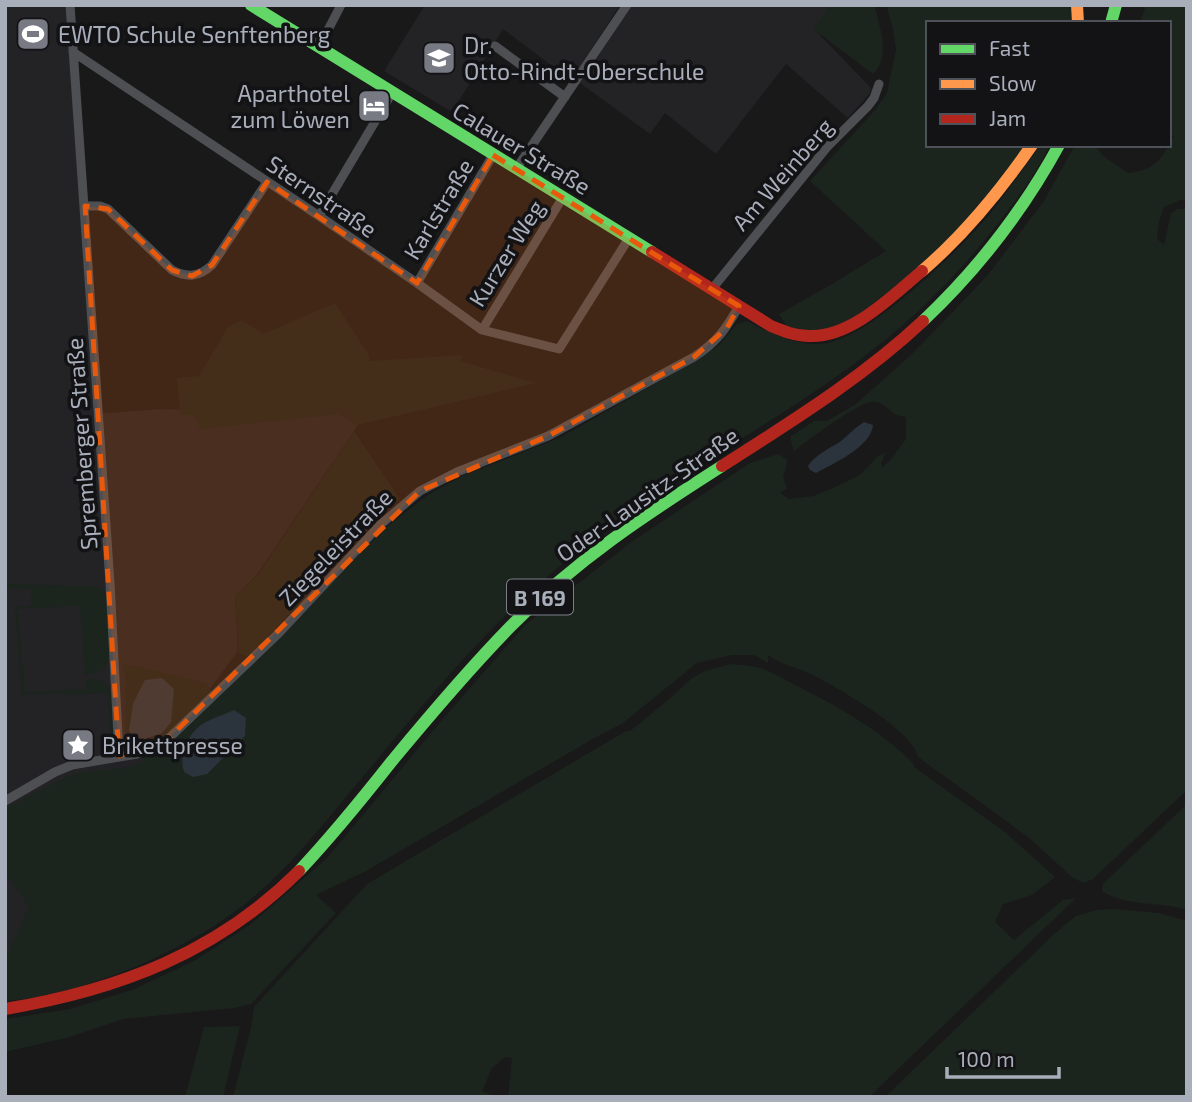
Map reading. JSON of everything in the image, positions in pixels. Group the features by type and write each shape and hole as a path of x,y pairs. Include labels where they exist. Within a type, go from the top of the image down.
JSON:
{"main road":[{"name":"Calauer Straße","path":"251,5 771,326 797,335 823,336 835,332 870,313 896,293 953,241 999,189 1030,147"},
{"name":"Oder-Lausitz-Straße","path":"5,1009 61,1000 153,970 216,936 274,894 337,830 481,656 519,617 579,563 833,393 888,352 940,305 982,260 1018,213 1058,147"}],"street":[{"name":"Spremberger Straße","path":"70,5 110,583 119,756"},
{"path":"319,47 341,5"},
{"path":"516,169 628,5"},
{"path":"495,46 565,97"},
{"name":"Sternstraße","path":"73,52 319,216 482,330 559,349 629,238"},
{"name":"Am Weinberg","path":"712,289 828,146 868,106 879,84"},
{"path":"319,216 392,93"},
{"name":"Karlstraße","path":"417,283 493,155"},
{"path":"85,206 108,209 172,270 192,276 206,271 212,265 267,182"},
{"name":"Kurzer Weg","path":"482,330 563,197"},
{"name":"Ziegeleistraße","path":"119,756 137,754 169,739 279,633 380,525 420,491 457,472 548,436 694,357 715,342 727,328 739,306"},
{"path":"5,801 72,765 119,756"}],"highlighted area":[{"path":"493,155 739,306 727,328 694,357 548,436 420,491 168,739 119,756 85,206 108,209 172,270 192,276 212,265 267,182 417,283"}],"shaded area":[{"path":"5,5 66,5 94,414 161,409 340,414 358,425 256,576 235,596 238,651 182,727 142,752 145,763 5,978"},
{"name":"Dr. Otto-Rindt-Oberschule","path":"425,5 620,5 571,80 503,29 452,112 384,71"},
{"path":"632,5 831,5 814,29 871,88 870,93 848,118 786,64 716,154 665,113 650,134 580,83"},
{"path":"831,5 874,5 883,50 882,59 873,74 813,29"},
{"path":"886,5 1071,5 1072,21 926,21 926,147 1026,147 948,241 917,270 854,318 823,331 810,332 787,327 779,314 886,251 810,181 875,110 887,93 896,49"},
{"path":"1146,5 1187,5 1187,201 1181,200 1164,207 1157,239 1164,245 1171,213 1178,209 1187,209 1187,790 1093,879 1083,883 1072,877 1028,837 918,757 903,735 855,700 813,675 768,655 768,663 754,655 732,655 697,663 623,723 366,871 316,895 336,913 251,1004 123,1019 66,1038 5,1052 5,1019 70,1009 132,990 194,961 250,925 327,858 525,625 630,543 750,463 778,454 788,460 783,477 787,488 780,493 789,499 813,496 860,475 877,457 886,452 881,463 882,468 906,439 906,417 895,414 879,402 855,409 794,451 790,437 814,421 827,421 856,404 914,352 987,276 1044,201 1074,147 1096,147 1103,156 1128,173 1151,166 1167,147 1171,147 1174,136 1171,135 1171,21 1141,21"},
{"path":"1039,147 1049,147 1018,197 969,259 892,335 785,411 633,509 585,545 510,611 423,705 308,843 246,903 194,938 132,968 67,990 5,1001 5,959 29,907 5,872 5,809 73,774 145,762 140,744 131,742 126,734 125,674 122,663 206,683 213,693 194,715 388,526 426,496 462,476 559,438 694,362 719,345 737,324 747,321 786,338 806,343 828,343 847,337 892,307 916,287 961,245 993,210"},
{"path":"335,303 369,355 369,361 463,355 460,361 536,383 358,425 340,414 201,429 193,415 180,415 177,378 199,376 228,327 242,320 263,334"},
{"path":"864,422 873,425 871,433 859,447 816,473 810,470 808,466 815,458"},
{"path":"354,431 400,499 249,657 239,654 235,596 257,576"},
{"path":"5,584 93,586 103,590 107,598 110,655 104,668 94,674 85,675 80,606 18,609 25,692 85,690 85,680 102,681 107,685 112,699 114,740 111,746 108,693 21,695 15,607 31,606 31,589 5,588"},
{"path":"730,664 767,671 858,720 887,740 914,764 914,767 1005,832 1055,877 1032,895 1003,904 995,922 1014,940 1063,900 1076,898 869,1097 508,1097 512,1058 505,1057 492,1068 482,1091 497,1097 233,1097 254,1007 367,884 630,731 692,678"},
{"path":"162,678 174,689 171,722 162,733 142,740 129,731 133,704 145,680"},
{"path":"234,710 246,718 245,736 207,774 193,777 184,772 182,762 190,737 206,722"},
{"path":"1187,804 1187,910 1132,902 1102,891 1103,884"},
{"path":"1096,910 1159,913 1187,921 1187,1097 885,1097 1076,916"},
{"path":"240,1026 223,1097 185,1097 204,1027"}],"traffic: fast":[{"path":"251,5 652,252"},
{"path":"1112,21 1116,5"},
{"path":"923,321 981,260 1015,216 1058,147"},
{"path":"299,871 450,692 536,602 586,559 722,466"}],"traffic: slow":[{"path":"1077,5 1078,21"},
{"path":"922,271 981,211 1031,147"}],"traffic: jam":[{"path":"652,252 771,326 804,336 825,335 855,323 922,271"},
{"path":"722,466 851,380 923,321"},
{"path":"5,1009 87,991 164,964 200,946 234,924 267,900 299,871"}],"place":[{"name":"EWTO Schule Senftenberg","path":"33,34"},
{"name":"Dr. Otto-Rindt-Oberschule","path":"439,58"},
{"name":"Aparthotel zum Löwen","path":"374,106"},
{"name":"Brikettpresse","path":"78,745"}]}
